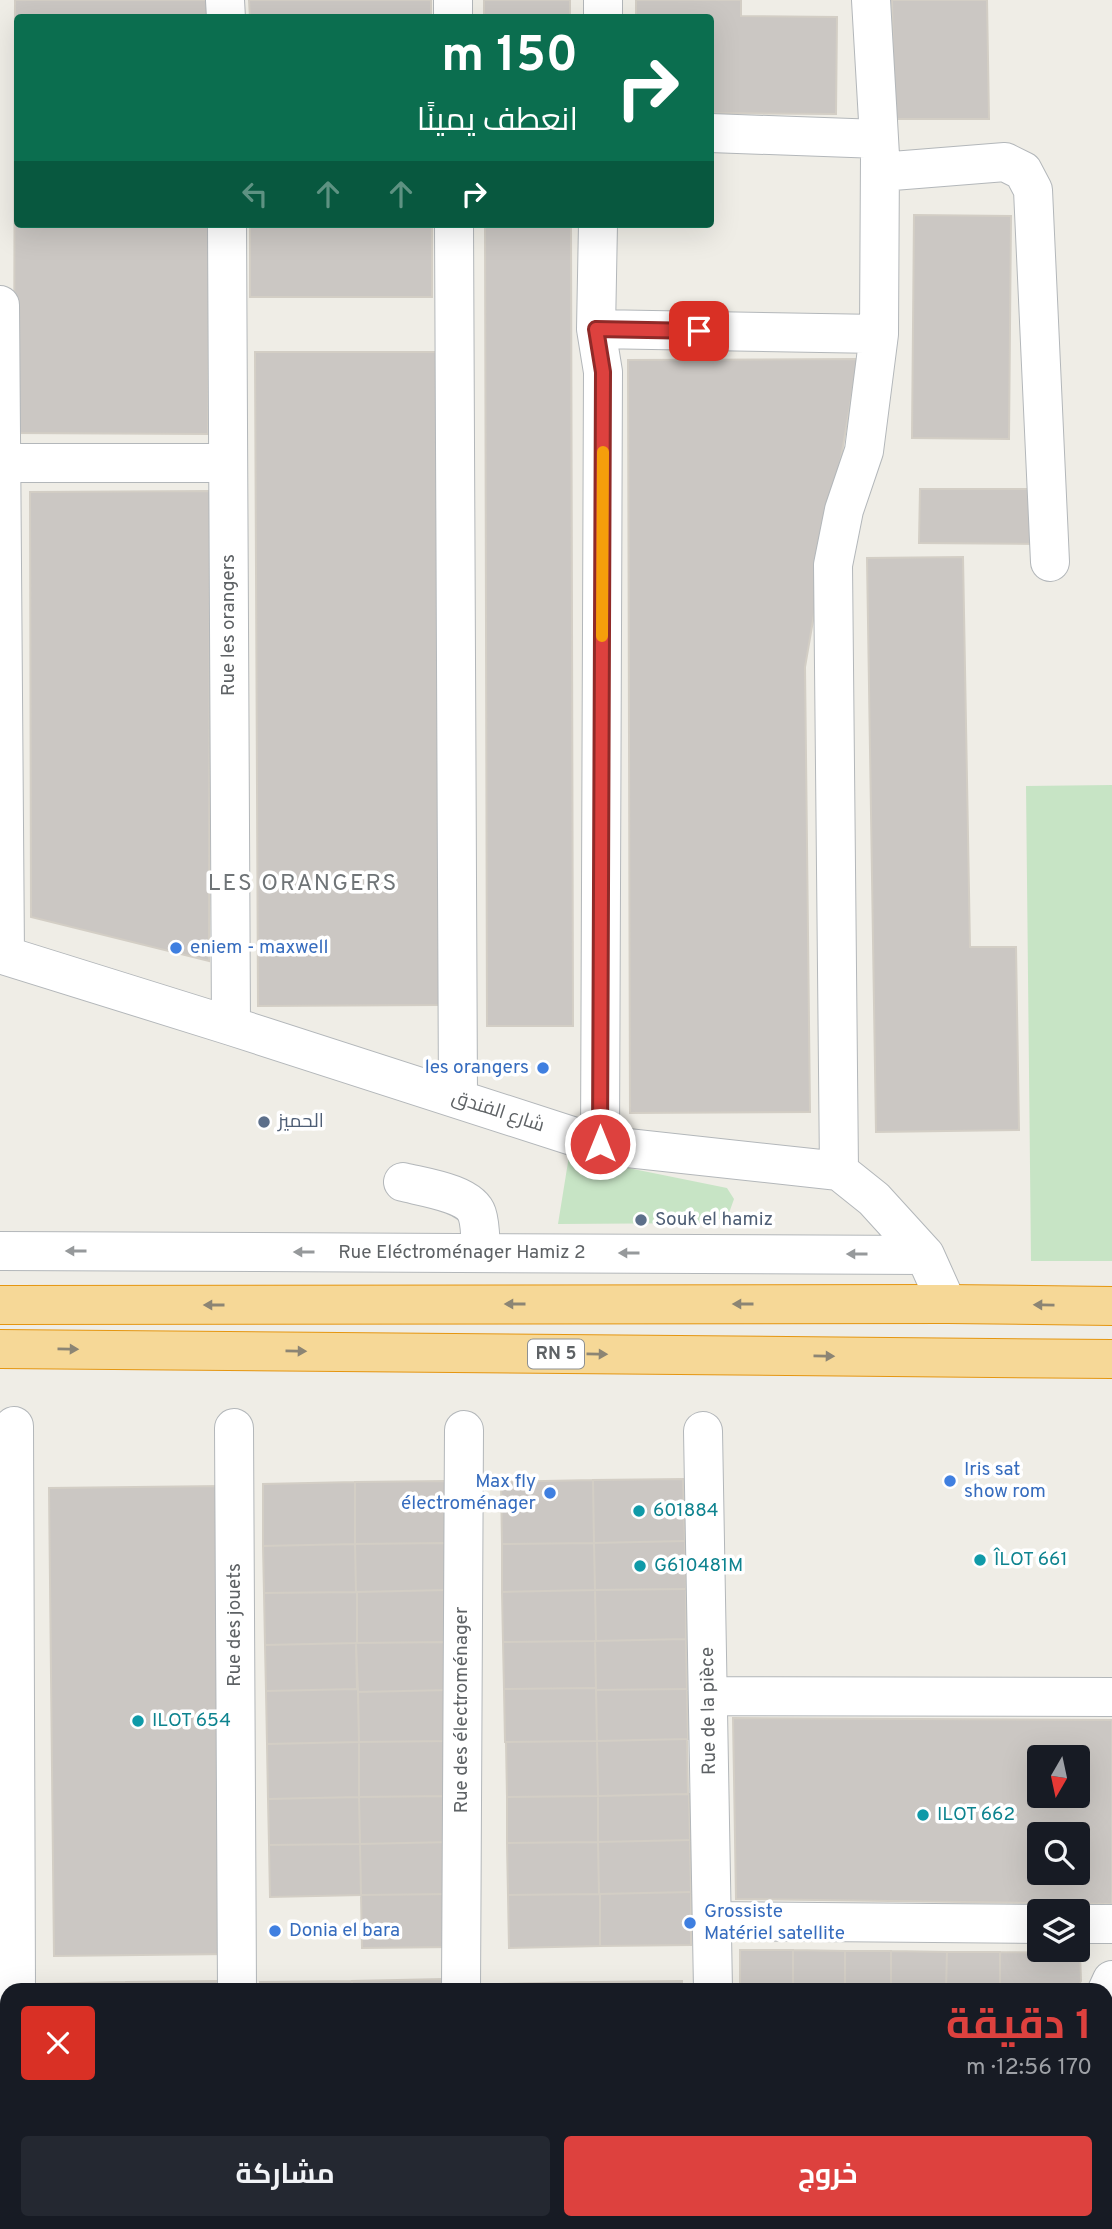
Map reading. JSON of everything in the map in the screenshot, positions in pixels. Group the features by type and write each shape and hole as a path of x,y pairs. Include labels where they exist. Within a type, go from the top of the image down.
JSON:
{"highway":[{"path":"0,1305 1112,1306"},
{"name":"RN 5","path":"0,1349 1112,1359"}],"street":[{"path":"871,0 879,156 879,334 864,451 844,510 833,565 839,1171 874,1199 925,1255 947,1304"},
{"path":"714,133 879,156 1005,162 1023,171 1033,190 1050,562"},
{"name":"Rue les orangers","path":"227,228 231,1026"},
{"path":"454,228 457,1099"},
{"path":"598,228 596,329 603,372 600,1144"},
{"path":"0,305 2,955"},
{"path":"596,329 879,334"},
{"path":"1,463 228,463"},
{"name":"شارع الفندق","path":"2,955 600,1144 839,1171"},
{"path":"403,1182 451,1194 467,1202 477,1212 481,1253"},
{"name":"Rue Eléctroménager Hamiz 2","path":"0,1251 925,1255"},
{"path":"14,1426 16,1983"},
{"name":"Rue des jouets","path":"234,1428 237,1983"},
{"name":"Rue des électroménager","path":"461,1983 464,1430"},
{"name":"Rue de la pièce","path":"703,1432 713,1983"},
{"path":"709,1696 1112,1697"},
{"path":"712,1921 1027,1924"},
{"path":"1090,1924 1112,1924"}],"green space":[{"path":"1112,785 1112,1261 1031,1261 1026,786"},
{"path":"569,1156 727,1188 734,1199 729,1213 713,1223 558,1224"}],"building":[{"path":"15,0 210,0 210,14 15,14"},
{"path":"249,0 431,0 431,14 250,14"},
{"path":"484,0 570,0 570,14 484,14"},
{"path":"636,0 741,0 741,16 837,17 836,114 714,113 714,14 636,14"},
{"path":"892,0 987,0 989,119 894,119"},
{"path":"914,215 1011,216 1009,439 912,438"},
{"path":"14,228 209,228 208,434 14,433"},
{"path":"250,228 432,228 432,297 250,297"},
{"path":"485,228 571,228 573,1026 487,1026"},
{"path":"255,352 436,352 439,1005 258,1006"},
{"path":"858,359 805,667 810,1112 630,1113 628,360"},
{"path":"920,489 1042,489 1042,544 919,543"},
{"path":"210,491 209,961 31,917 30,492"},
{"path":"963,557 970,947 1016,947 1019,1130 876,1132 867,558"},
{"name":"601884","path":"683,1479 685,1541 594,1543 593,1480"},
{"path":"593,1480 594,1543 502,1544 501,1482"},
{"path":"445,1481 446,1543 355,1544 355,1482"},
{"path":"355,1482 355,1544 263,1546 263,1484"},
{"name":"ILOT 654","path":"222,1486 228,1954 54,1956 49,1488"},
{"name":"G610481M","path":"685,1541 686,1589 595,1590 594,1543"},
{"path":"446,1543 447,1590 356,1592 355,1544"},
{"path":"594,1543 595,1590 502,1592 502,1544"},
{"path":"355,1544 356,1592 264,1593 263,1546"},
{"path":"686,1589 686,1639 596,1641 595,1590"},
{"path":"447,1590 448,1642 357,1643 357,1592"},
{"path":"595,1590 596,1641 503,1642 502,1592"},
{"path":"357,1592 357,1643 265,1645 264,1593"},
{"path":"686,1639 687,1689 596,1690 595,1641"},
{"path":"595,1641 596,1688 504,1689 503,1642"},
{"path":"448,1642 449,1690 358,1692 356,1643"},
{"path":"356,1643 357,1689 266,1691 265,1645"},
{"path":"596,1688 597,1741 505,1742 504,1689"},
{"path":"358,1689 359,1742 267,1744 266,1691"},
{"path":"687,1689 688,1739 597,1741 596,1690"},
{"path":"449,1690 450,1741 359,1742 358,1692"},
{"name":"ILOT 662","path":"733,1718 1112,1720 1112,1904 1090,1904 1090,1899 1027,1899 1027,1903 736,1899"},
{"path":"687,1739 688,1794 598,1796 597,1741"},
{"path":"449,1741 450,1796 359,1797 359,1742"},
{"path":"597,1741 598,1796 507,1797 506,1742"},
{"path":"359,1742 359,1797 268,1799 267,1744"},
{"path":"689,1794 690,1840 598,1842 598,1796"},
{"path":"450,1796 452,1842 360,1844 359,1797"},
{"path":"598,1796 598,1842 507,1843 507,1797"},
{"path":"359,1797 360,1844 269,1845 268,1799"},
{"path":"690,1840 691,1892 599,1894 598,1842"},
{"path":"452,1842 453,1894 361,1895 360,1844"},
{"path":"598,1842 599,1894 508,1895 507,1843"},
{"path":"360,1844 361,1895 270,1897 269,1845"},
{"path":"691,1892 691,1945 600,1946 600,1894"},
{"path":"453,1894 453,1947 362,1948 361,1895"},
{"path":"600,1894 600,1946 509,1948 508,1895"},
{"path":"740,1950 793,1950 793,1983 740,1983"},
{"path":"793,1950 845,1951 845,1983 793,1983"},
{"path":"845,1951 891,1951 891,1983 845,1983"},
{"path":"891,1951 947,1952 946,1983 891,1983"},
{"path":"947,1952 1000,1952 1000,1983 946,1983"},
{"path":"1000,1952 1027,1952 1027,1962 1080,1962 1080,1983 1000,1983"},
{"path":"443,1979 443,1983 352,1983"},
{"path":"217,1981 217,1983 126,1983"},
{"path":"352,1981 352,1983 260,1983"},
{"path":"682,1981 682,1983 591,1983"}],"slow traffic":[{"path":"602,636 603,452"}],"place":[{"name":"eniem - maxwell","path":"176,948"},
{"name":"les orangers","path":"543,1068"},
{"name":"الحميز","path":"264,1122"},
{"name":"Souk el hamiz","path":"641,1220"},
{"name":"Iris sat show rom","path":"950,1481"},
{"name":"Max fly électroménager","path":"550,1493"},
{"name":"601884","path":"639,1511"},
{"name":"ÎLOT 661","path":"980,1560"},
{"name":"G610481M","path":"640,1566"},
{"name":"ILOT 654","path":"138,1721"},
{"name":"ILOT 662","path":"923,1815"},
{"name":"Grossiste Matériel satellite","path":"690,1923"},
{"name":"Donia el bara","path":"275,1931"}],"district":[{"name":"LES ORANGERS","path":"303,884"}],"route":[{"path":"600,1144 603,372 596,329 699,331"}]}
